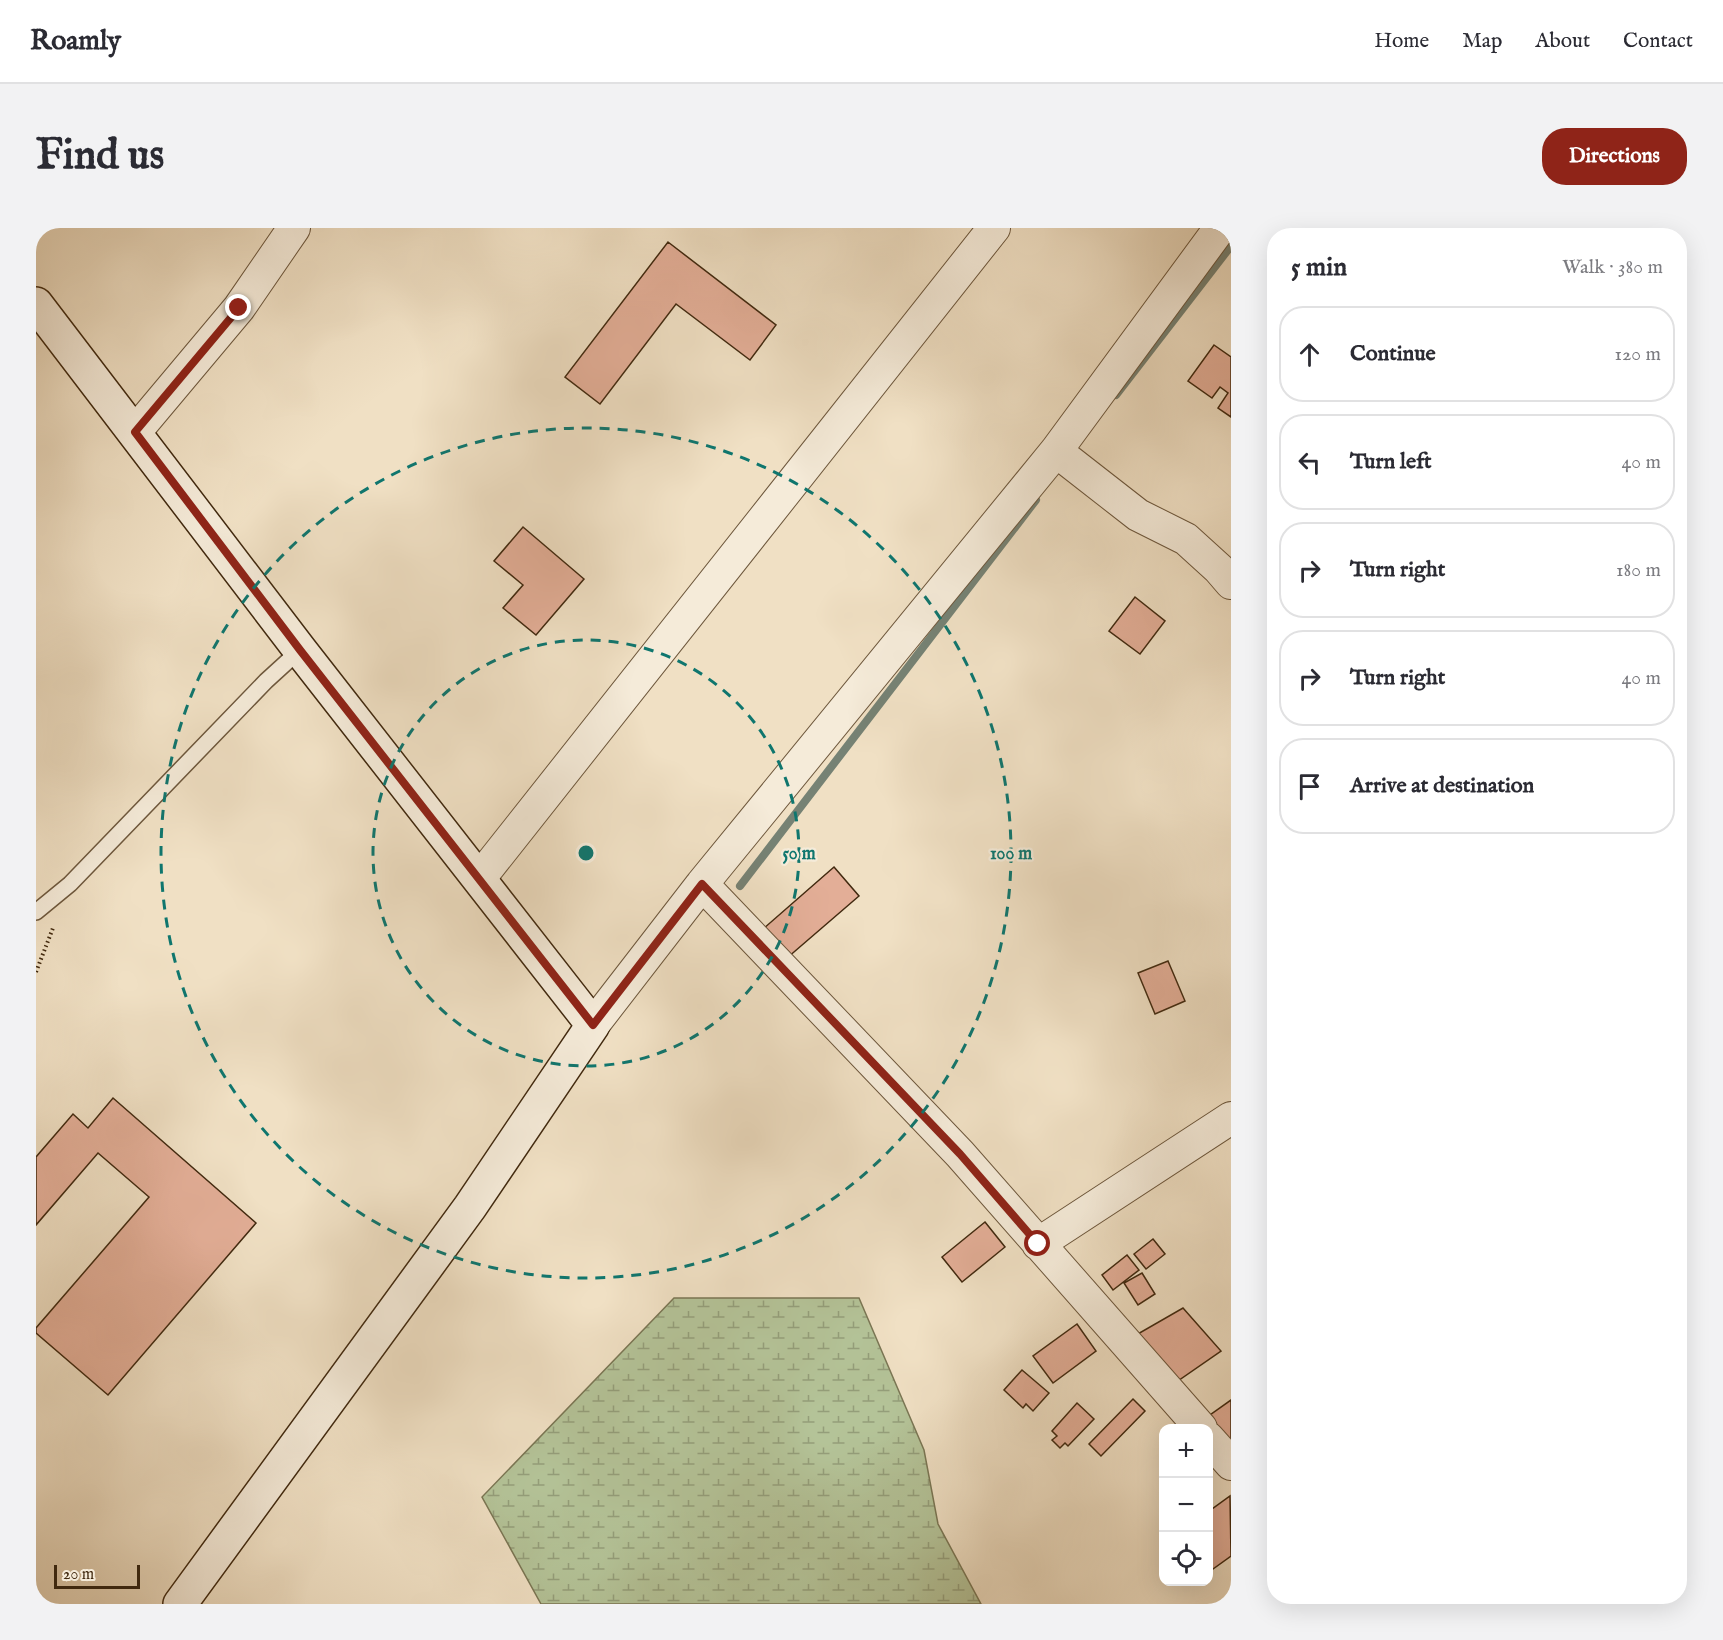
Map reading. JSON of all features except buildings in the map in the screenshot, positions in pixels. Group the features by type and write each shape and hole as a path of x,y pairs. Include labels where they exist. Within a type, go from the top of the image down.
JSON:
{"main road":[{"path":"36,304 300,650 593,1025 470,1207 180,1604"}],"street":[{"path":"135,432 239,308 294,228"},
{"path":"479,879 994,228"},
{"path":"593,1025 702,884 1056,451 1220,228"},
{"path":"1056,451 1138,515 1186,539 1231,583"},
{"path":"702,884 960,1154 1197,1424"},
{"path":"1038,1244 1231,1118"},
{"path":"1213,1443 1231,1464"}],"lane":[{"path":"36,912 70,884 258,690 300,650"}],"green space":[{"path":"674,1298 859,1298 924,1450 938,1524 981,1604 541,1604 482,1497"}],"waterway":[{"path":"1116,395 1231,246"},
{"path":"740,886 1036,500"}],"route":[{"path":"239,308 135,432 300,650 593,1025 702,884 960,1154 1038,1244"}]}
